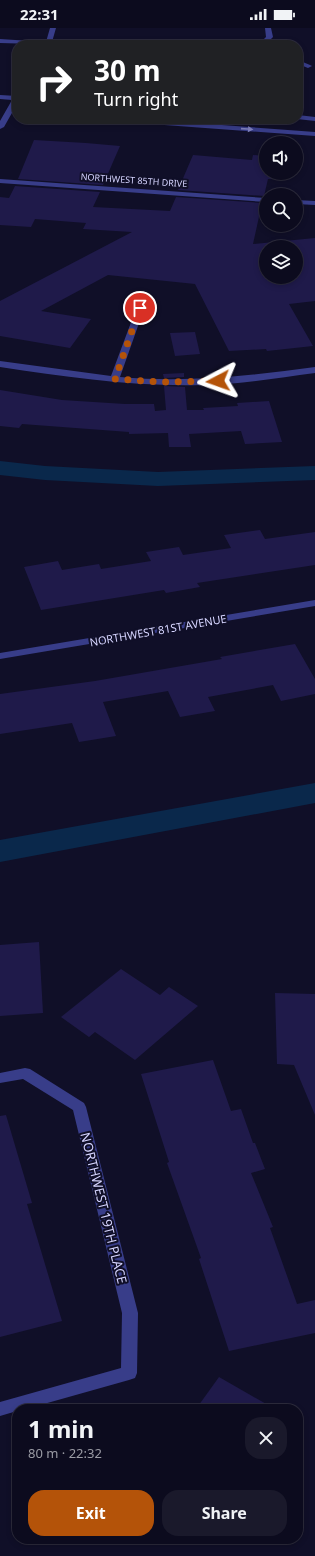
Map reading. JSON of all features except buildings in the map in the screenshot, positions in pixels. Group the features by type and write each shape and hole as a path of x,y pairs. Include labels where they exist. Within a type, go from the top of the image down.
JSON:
{"street":[{"path":"49,40 53,28"},
{"path":"267,40 270,37 268,28"},
{"path":"0,41 12,42"},
{"path":"303,64 308,66"},
{"path":"0,97 12,98"},
{"path":"0,111 12,112"},
{"path":"0,126 12,113"},
{"path":"303,118 315,119"},
{"path":"178,124 315,134"},
{"name":"NORTHWEST 85TH DRIVE","path":"0,181 259,200"},
{"path":"303,202 315,203"},
{"path":"115,379 140,308"},
{"path":"0,364 60,374 162,382 204,382 315,370"},
{"name":"NORTHWEST 81ST AVENUE","path":"0,656 315,603"},
{"name":"NORTHWEST 19TH PLACE","path":"0,1078 25,1073 79,1107 130,1312 129,1373 18,1404"},
{"name":"NORTHWEST 19TH PLACE","path":"0,1409 12,1406"}],"waterway":[{"path":"0,468 45,473 158,479 315,473"},
{"path":"0,851 315,793"}],"route":[{"path":"140,308 115,379 162,382 218,381"}]}
